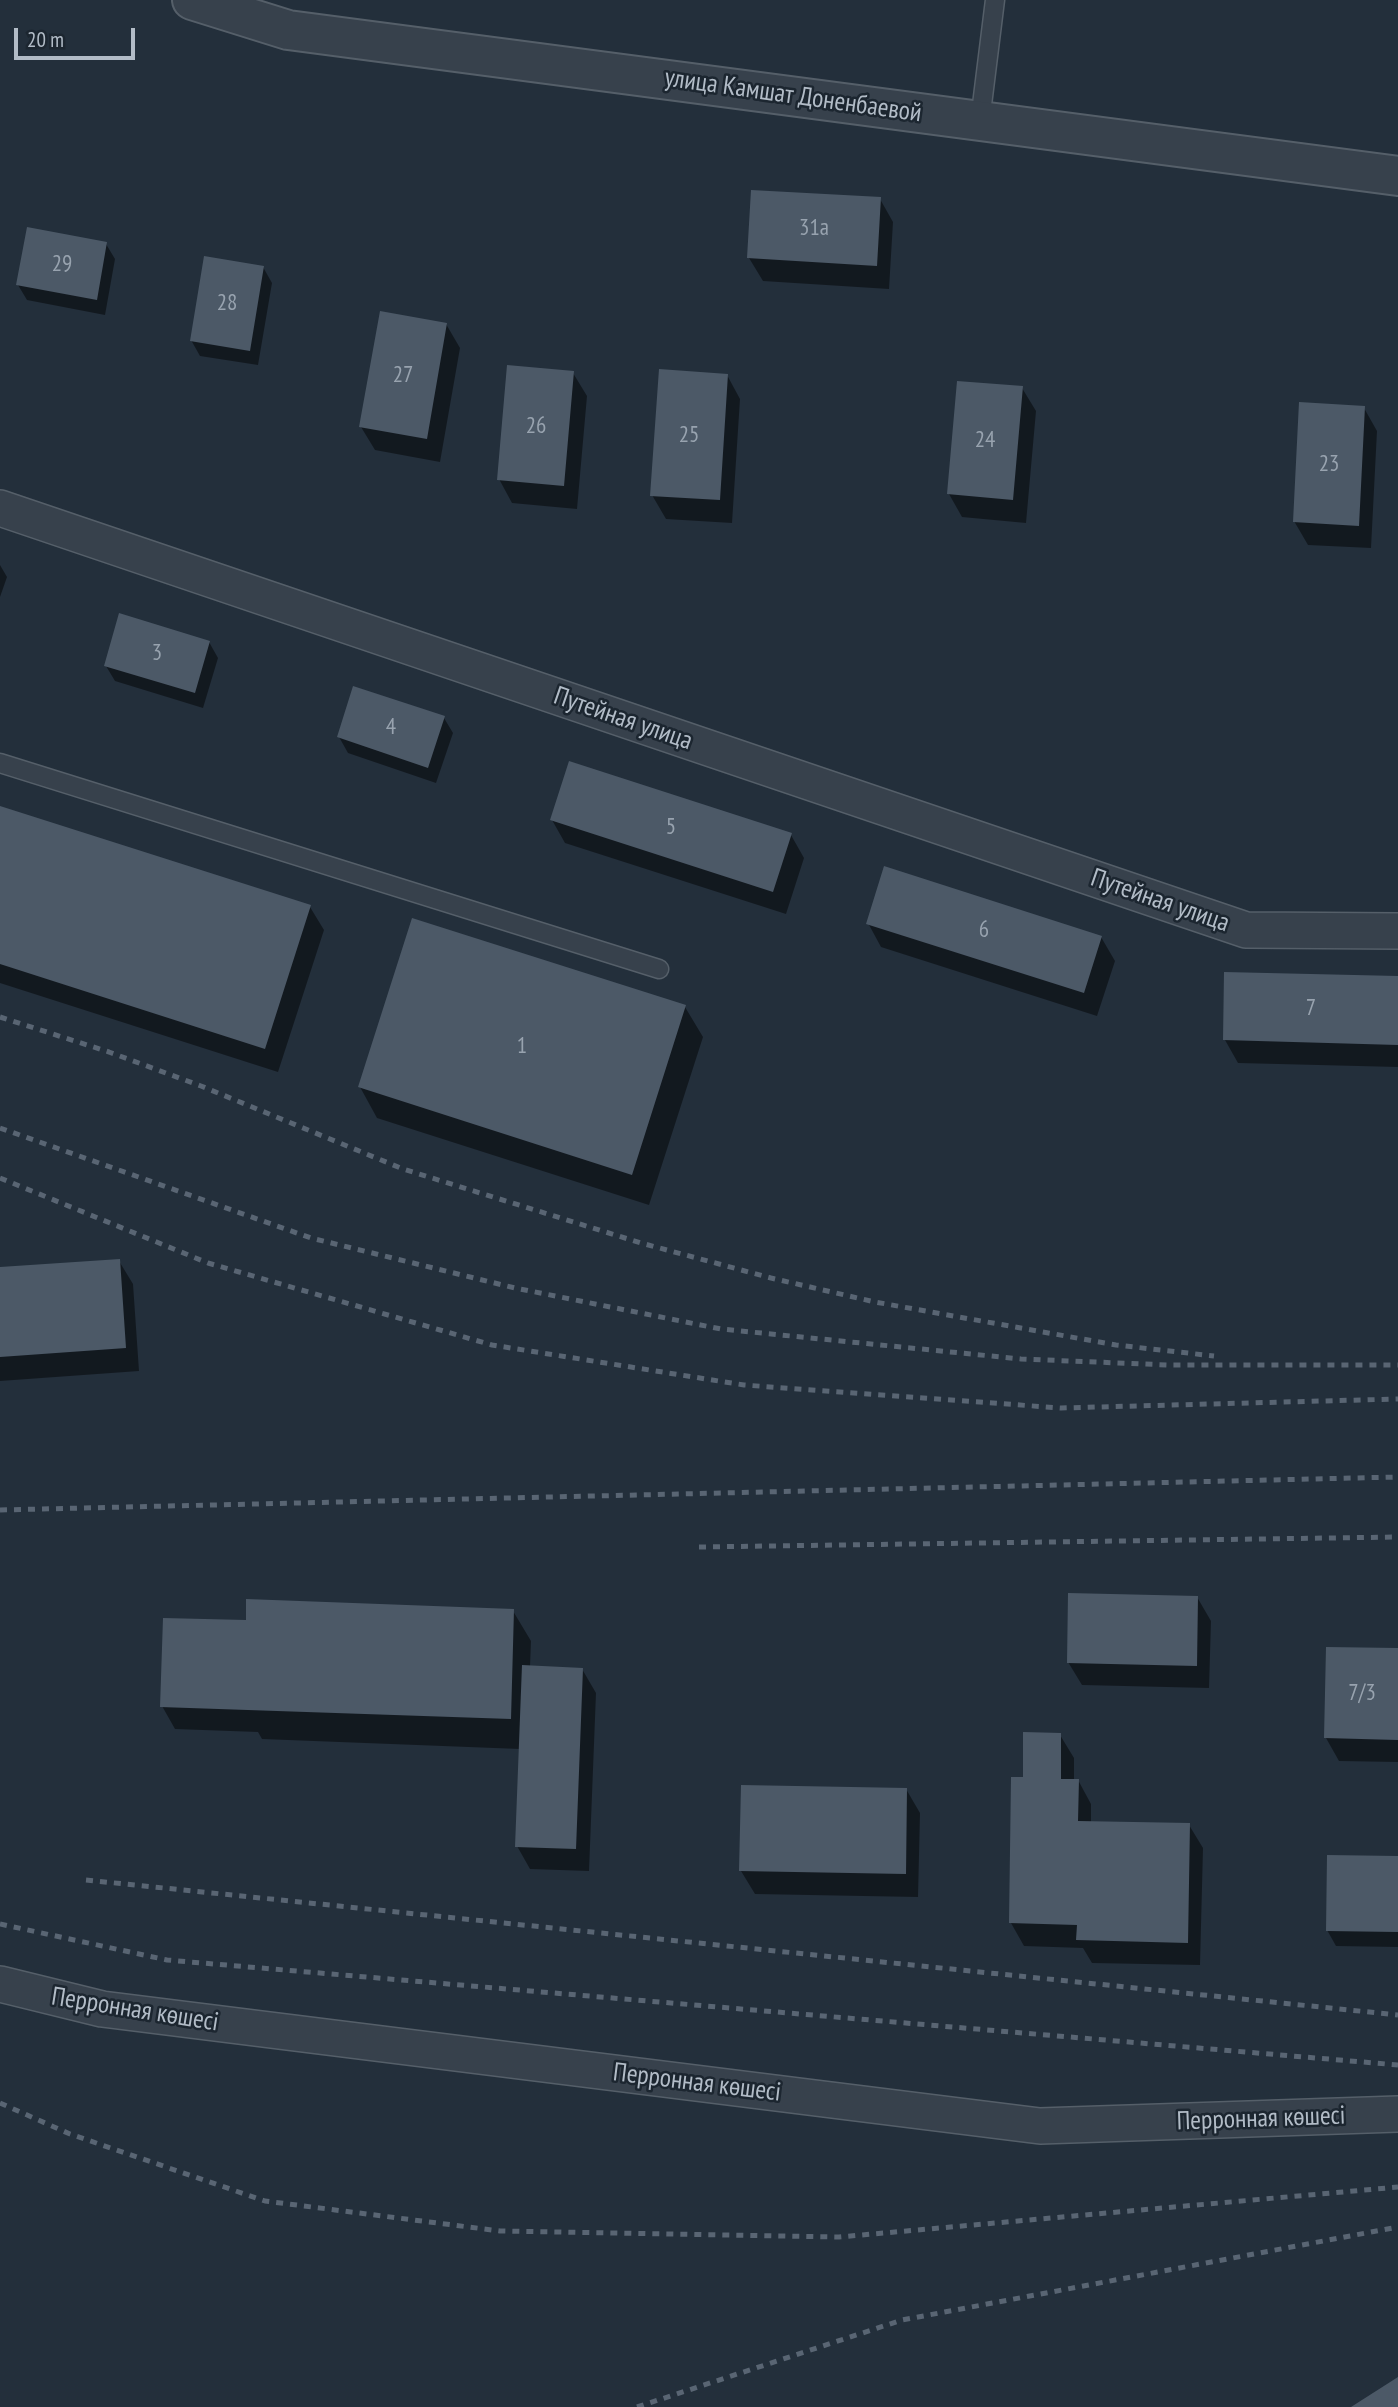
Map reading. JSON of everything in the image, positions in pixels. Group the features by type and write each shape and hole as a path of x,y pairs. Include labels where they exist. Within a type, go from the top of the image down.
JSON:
{"street":[{"name":"улица Камшат Доненбаевой","path":"192,0 288,30 1398,176"},
{"name":"Путейная улица","path":"0,508 1246,930 1398,931"},
{"name":"Перронная көшесі","path":"0,1984 102,2010 1040,2126 1398,2114"}],"lane":[{"path":"980,121 995,0"},
{"path":"0,763 659,969"}],"building":[{"path":"751,190 881,197 877,266 747,258"},
{"path":"27,227 107,242 97,300 16,285"},
{"path":"204,256 264,266 250,351 190,341"},
{"path":"380,311 447,323 427,439 359,427"},
{"path":"507,365 574,371 564,486 497,480"},
{"path":"659,369 728,374 720,500 650,496"},
{"path":"957,381 1023,386 1013,500 947,494"},
{"path":"1299,402 1365,406 1359,526 1293,522"},
{"path":"119,613 210,641 195,693 104,666"},
{"path":"353,686 445,716 428,768 337,737"},
{"path":"569,761 792,833 773,892 550,820"},
{"path":"0,806 311,905 265,1049 0,964"},
{"path":"884,866 1102,936 1084,993 866,924"},
{"path":"412,918 686,1005 632,1175 358,1087"},
{"path":"1224,972 1398,976 1398,1045 1223,1040"},
{"path":"120,1259 126,1348 0,1357 0,1267"},
{"path":"1068,1593 1198,1596 1197,1666 1067,1663"},
{"path":"246,1599 514,1609 511,1719 160,1707 163,1618 246,1620"},
{"path":"1326,1647 1398,1648 1398,1740 1324,1738"},
{"path":"522,1665 583,1668 576,1849 515,1847"},
{"path":"1023,1732 1061,1733 1061,1779 1079,1779 1078,1821 1190,1823 1188,1943 1076,1940 1077,1925 1009,1923 1011,1777 1023,1777"},
{"path":"741,1785 907,1788 906,1874 739,1871"},
{"path":"1327,1855 1398,1856 1398,1932 1326,1931"},
{"path":"1398,2377 1398,2407 1351,2407"}],"railway":[{"path":"0,1017 109,1052 201,1086 403,1169 641,1243 771,1278 875,1302 1116,1345 1214,1356"},
{"path":"0,1128 311,1238 515,1288 721,1329 1021,1359 1168,1365 1398,1365"},
{"path":"0,1178 208,1263 492,1345 744,1385 1061,1408 1398,1399"},
{"path":"0,1510 1398,1477"},
{"path":"699,1547 1398,1537"},
{"path":"86,1880 1398,2015"},
{"path":"0,1924 167,1960 1398,2065"},
{"path":"0,2103 70,2134 265,2201 500,2231 839,2237 1398,2187"},
{"path":"637,2407 902,2320 1398,2227"}]}
